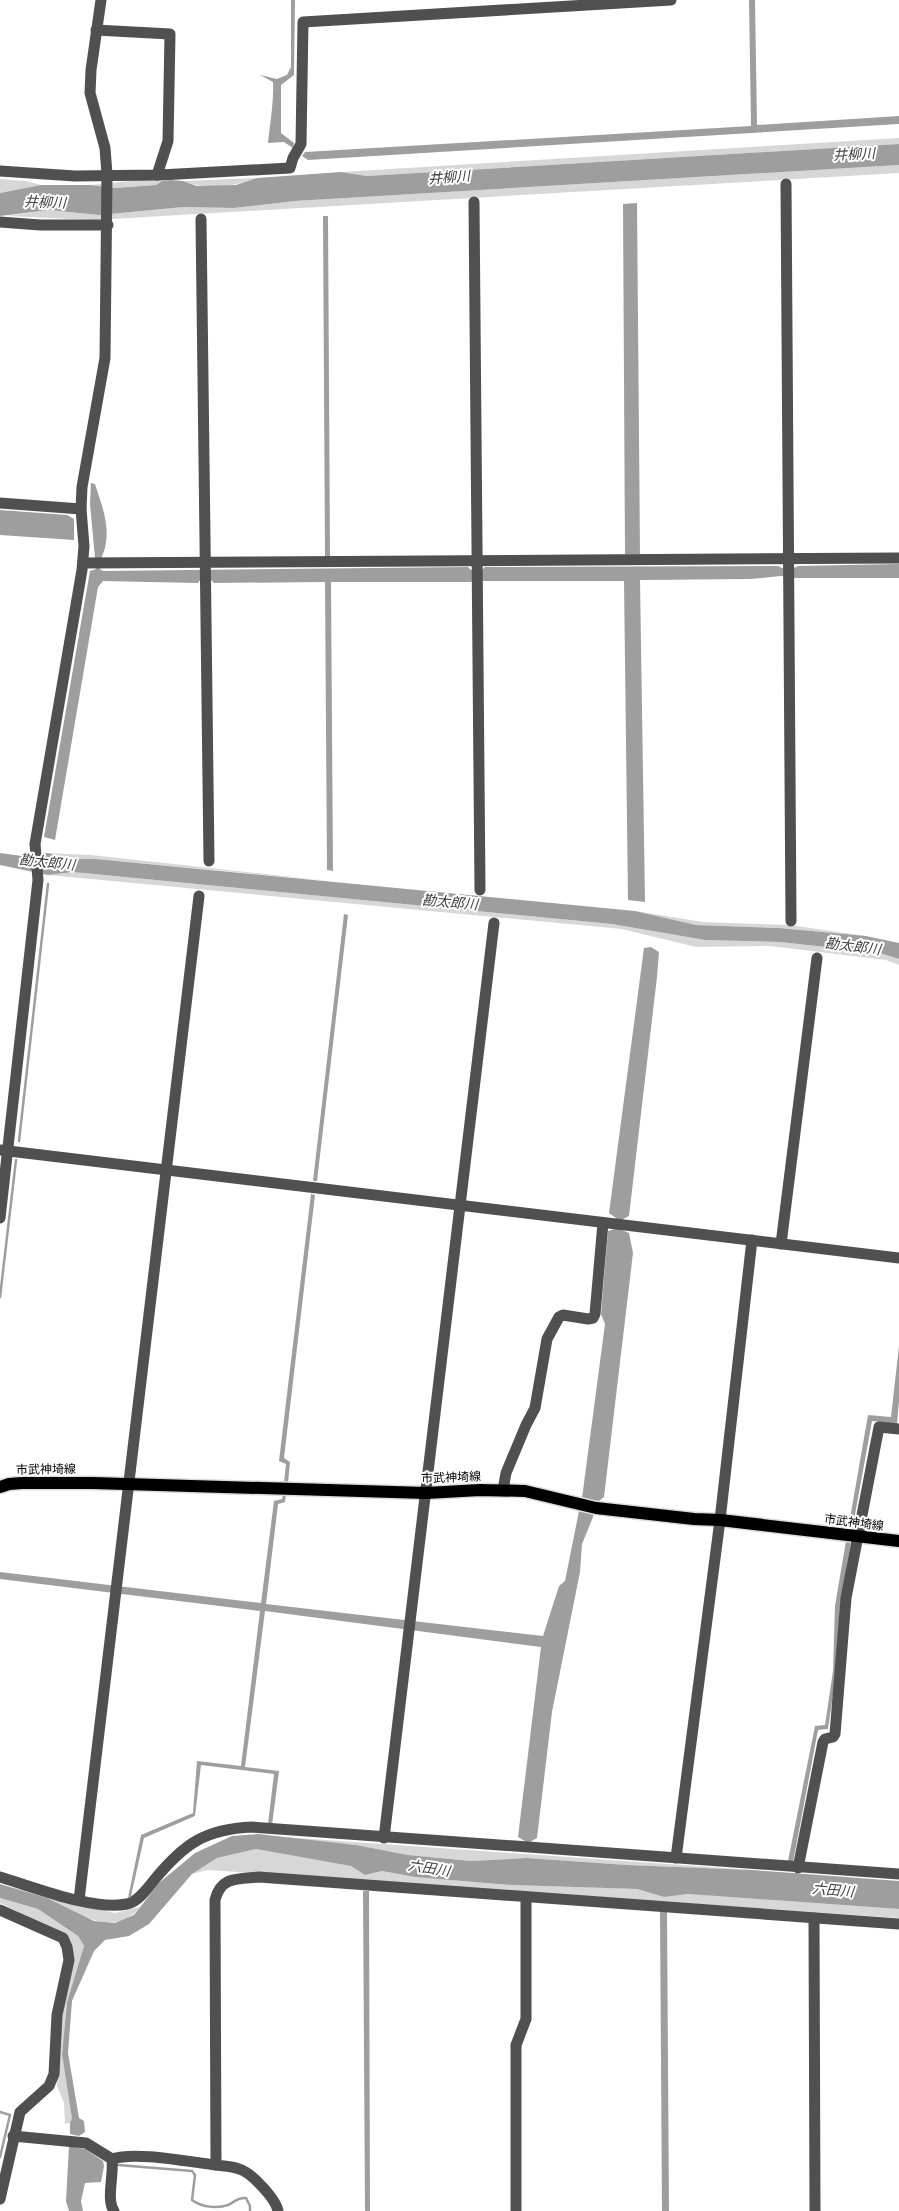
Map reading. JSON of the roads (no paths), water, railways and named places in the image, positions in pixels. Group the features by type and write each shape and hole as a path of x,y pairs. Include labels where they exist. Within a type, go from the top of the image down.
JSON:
{"main road":[{"name":"市武神埼線","path":"0,1487 22,1483 130,1484 426,1493 503,1490 535,1493 596,1508 899,1541"}],"street":[{"path":"0,1218 4,1150 38,880 35,848 83,563 82,487 105,358 108,225 107,174 105,148 90,93 91,70 101,0"},
{"path":"0,171 75,176 107,174 157,175 290,168 292,158 301,144 303,22 672,0"},
{"path":"96,30 170,34 168,141 157,175"},
{"path":"786,184 791,920"},
{"path":"474,202 480,890"},
{"path":"202,219 209,861"},
{"path":"0,222 40,225 108,225"},
{"path":"0,503 81,509"},
{"path":"83,563 206,565 788,562 899,558"},
{"path":"79,1900 199,896"},
{"path":"384,1838 494,923"},
{"path":"781,1244 817,958"},
{"path":"4,1150 899,1258"},
{"path":"503,1490 506,1473 535,1408 547,1339 559,1317 563,1315 593,1318 614,1224"},
{"path":"676,1858 720,1520 752,1240"},
{"path":"798,1868 823,1742 835,1734 846,1598 879,1427 899,1429"},
{"path":"0,1877 105,1906 129,1904 144,1894 171,1861 192,1842 209,1834 231,1828 252,1827 899,1874"},
{"path":"216,2165 215,1900 218,1889 223,1883 235,1879 259,1877 899,1924"},
{"path":"516,2211 516,2045 526,2020 526,1897"},
{"path":"0,1910 63,1938 69,1960 57,2015 54,2074 49,2086 20,2112 0,2199"},
{"path":"814,1918 815,2211"},
{"path":"13,2136 86,2143 112,2159 114,2171 109,2199 110,2207 114,2211"},
{"path":"112,2159 120,2156 153,2158 216,2165 244,2171 271,2196 278,2211"}],"water":[{"path":"291,0 295,0 294,75 281,85 281,133 294,143 293,148 284,142 268,143 273,82 260,75 277,79 287,75 291,67"},
{"path":"749,0 755,0 757,125 899,116 899,124 308,160 302,156 305,152 751,126"},
{"name":"井柳川","path":"899,144 899,165 295,201 234,208 184,207 99,215 49,210 0,216 0,193 41,185 90,185 116,188 156,185 162,181 171,180 183,181 197,186 236,185 257,178 341,172 367,176"},
{"path":"637,203 640,554 625,554 623,204"},
{"path":"323,216 328,216 330,557 325,557"},
{"path":"91,483 95,484 105,520 107,535 100,569 103,571 468,567 471,570 482,570 485,567 778,566 788,569 798,566 899,564 899,578 797,578 781,576 751,579 640,580 645,902 628,900 624,581 331,582 333,871 327,870 325,582 214,583 211,580 200,580 198,583 103,581 98,587 55,840 44,837 90,571 96,569 90,504"},
{"path":"0,510 67,515 74,519 74,540 0,535"},
{"name":"勘太郎川","path":"0,853 22,856 48,853 68,859 96,859 635,911 696,925 779,928 866,936 899,943 899,959 880,953 780,942 705,940 612,924 73,872 48,875 0,865"},
{"path":"344,914 348,915 317,1181 313,1181"},
{"path":"651,947 659,952 657,977 629,1216 623,1219 622,1230 629,1233 633,1253 604,1497 595,1504 593,1517 582,1544 580,1572 552,1712 537,1838 528,1843 518,1837 541,1647 265,1611 245,1767 279,1771 272,1825 268,1824 274,1774 201,1765 195,1816 144,1838 131,1896 128,1898 141,1835 193,1813 197,1761 241,1766 260,1611 0,1579 0,1572 261,1603 274,1501 282,1499 283,1494 286,1494 285,1502 278,1504 266,1604 543,1636 559,1586 565,1581 579,1511 583,1509 585,1501 582,1498 605,1324 601,1314 608,1231 615,1229 616,1218 609,1213 644,948"},
{"path":"311,1194 315,1195 284,1458 290,1462 288,1483 284,1483 286,1464 279,1461"},
{"path":"899,1346 897,1424 872,1421 852,1531 848,1530 868,1415 891,1417"},
{"path":"846,1541 851,1541 840,1606 836,1674 828,1729 818,1730 793,1862 788,1861 815,1726 825,1725 833,1671 835,1606"},
{"name":"六田川","path":"258,1834 356,1845 408,1855 471,1861 527,1858 627,1865 752,1870 899,1881 899,1909 688,1894 664,1897 637,1889 511,1885 415,1877 382,1871 365,1875 351,1866 256,1849 217,1858 192,1874 149,1924 129,1936 105,1940 94,1951 72,2001 68,2053 79,2118 84,2121 85,2132 79,2136 70,2134 72,2118 62,2054 67,2002 84,1946 78,1936 38,1909 0,1898 0,1884 47,1898 94,1921 115,1923 134,1915 159,1883 195,1853 232,1836"},
{"path":"363,1891 369,1891 370,2211 365,2211"},
{"path":"660,1912 667,1912 669,2211 662,2211"},
{"path":"69,2146 85,2149 103,2161 101,2182 85,2183 81,2201 83,2211 69,2211 66,2201"}],"waterway":[{"path":"19,1141 48,884"},
{"path":"0,1297 16,1160"},
{"path":"0,2112 10,2115 0,2157"},
{"path":"118,2165 192,2171 195,2175 192,2200 204,2206 219,2207 228,2205 240,2198 246,2198 250,2211"}]}
